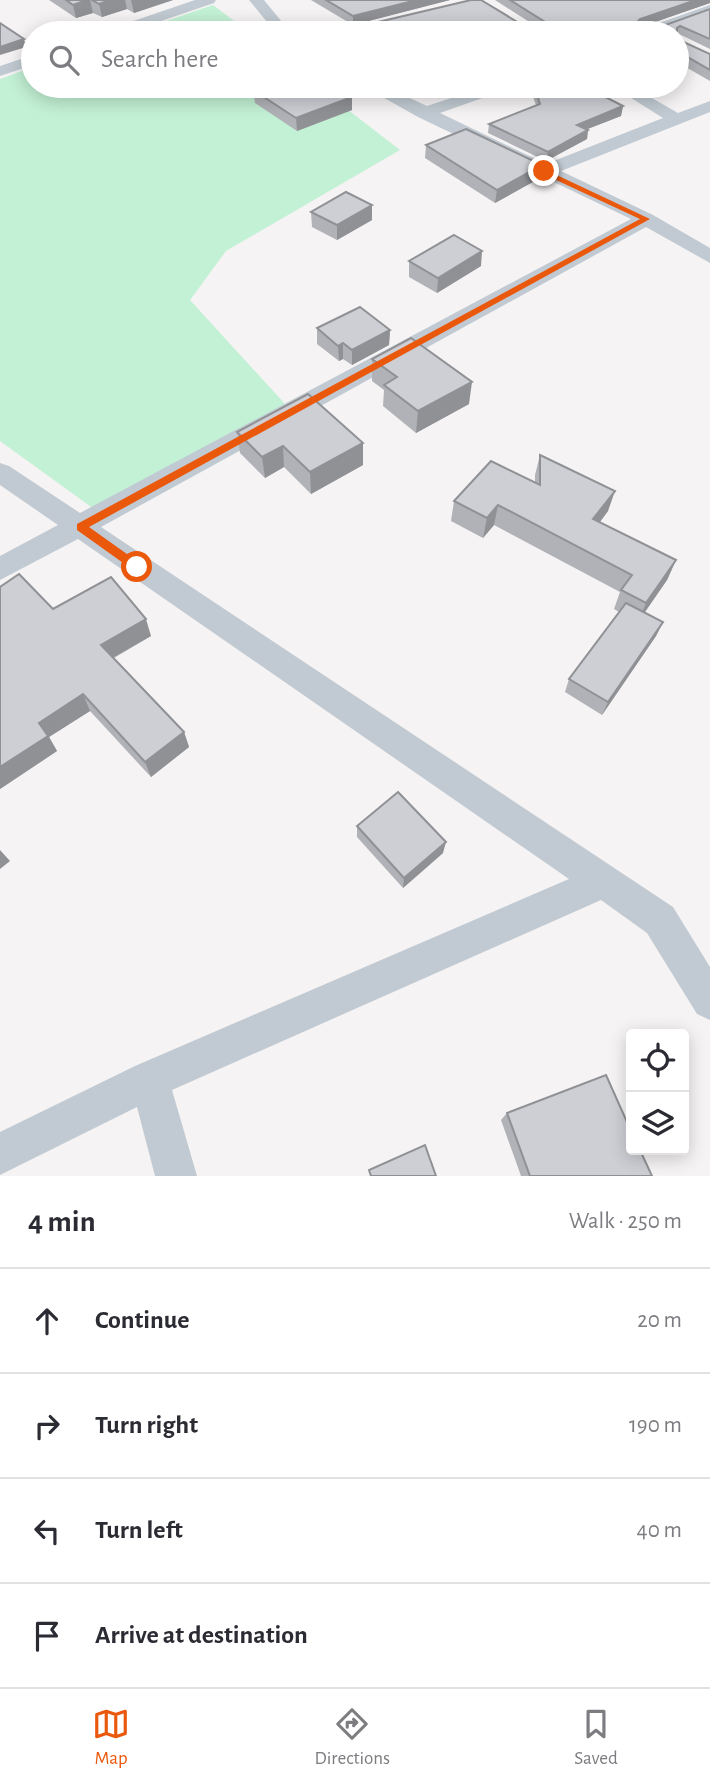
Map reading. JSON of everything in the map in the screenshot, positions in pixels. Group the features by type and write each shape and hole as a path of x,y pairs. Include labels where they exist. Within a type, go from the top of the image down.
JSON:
{"street":[{"path":"147,21 209,0"},
{"path":"256,0 274,21"},
{"path":"679,21 710,9"},
{"path":"0,71 21,64"},
{"path":"395,98 646,219 710,257"},
{"path":"424,113 467,98"},
{"path":"641,98 677,119"},
{"path":"544,171 710,106"},
{"path":"0,569 646,219"},
{"path":"0,472 660,920 710,1001"},
{"path":"0,1154 149,1080 604,881"},
{"path":"149,1080 176,1176"}],"green space":[{"path":"213,5 234,21 166,21"},
{"path":"21,71 21,98 333,98 400,150 226,251 190,300 286,405 94,509 0,441 0,79"}],"building":[{"path":"66,0 87,0 73,5"},
{"path":"92,0 110,0 99,4"},
{"path":"326,0 417,0 353,16"},
{"path":"481,0 516,21 382,21"},
{"path":"510,0 696,0 640,19 543,21"},
{"path":"710,9 710,39 689,30 689,21 677,21"},
{"path":"0,23 21,37 21,40 0,47"},
{"path":"689,44 710,54 710,70 689,58"},
{"path":"265,98 349,98 296,118"},
{"path":"538,98 607,98 623,106 577,125 588,130 548,152 489,124 540,104"},
{"path":"466,129 542,165 497,190 426,145"},
{"path":"346,192 372,205 337,225 311,212"},
{"path":"454,235 482,251 438,278 409,261"},
{"path":"360,307 390,330 352,350 343,343 338,346 317,328"},
{"path":"411,338 472,382 418,411 384,385 397,377 372,359"},
{"path":"308,394 363,443 310,472 283,446 262,457 237,432"},
{"path":"540,455 615,491 593,519 676,560 646,603 621,590 632,575 498,505 487,518 454,501 491,461 540,485"},
{"path":"19,574 53,609 111,577 146,619 101,645 184,732 145,762 83,694 39,723 48,736 0,767 0,587"},
{"path":"626,603 663,622 608,702 569,679"},
{"path":"398,792 446,842 404,878 357,826"},
{"path":"606,1075 626,1120 626,1155 642,1155 652,1176 530,1176 507,1113"},
{"path":"425,1145 436,1176 371,1176 369,1170"}],"route":[{"path":"137,567 80,527 646,219 544,171"}]}
